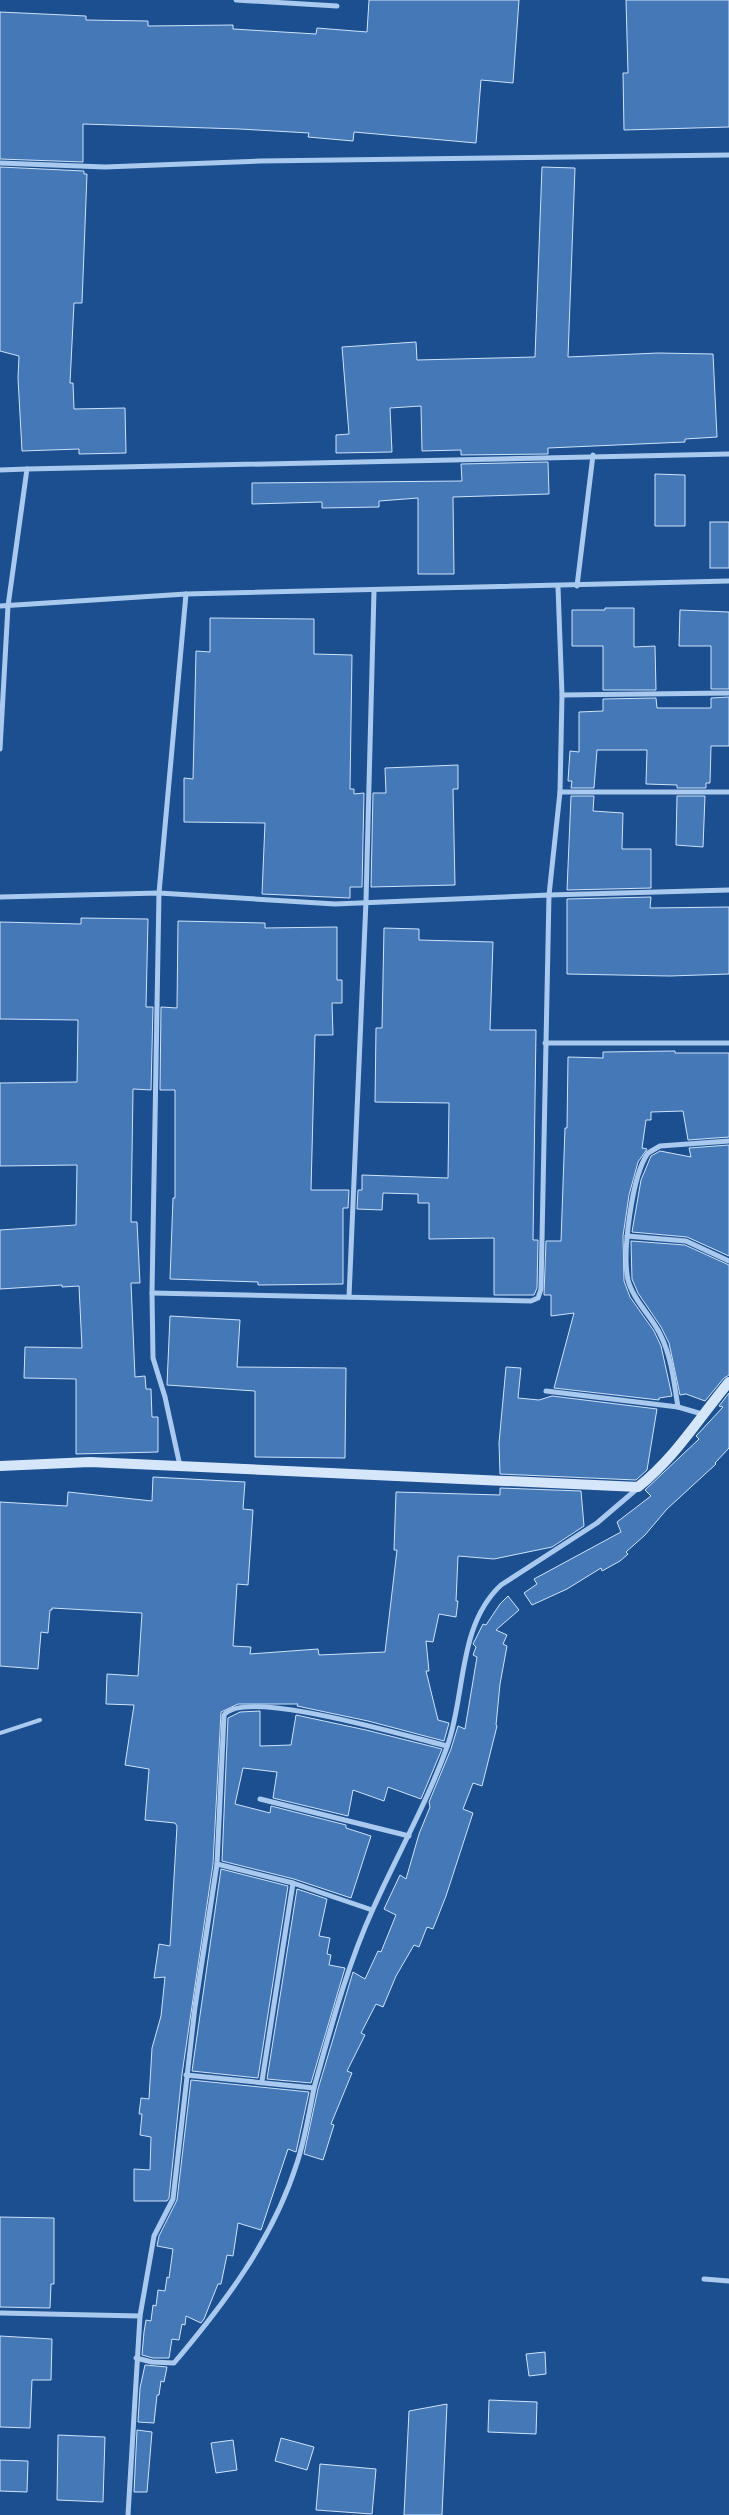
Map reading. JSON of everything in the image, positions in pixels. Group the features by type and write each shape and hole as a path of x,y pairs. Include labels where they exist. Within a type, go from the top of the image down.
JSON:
{"street":[{"path":"236,0 337,6"},
{"path":"0,163 105,167 260,160 729,155"},
{"path":"0,470 593,455 729,454"},
{"path":"577,586 593,455"},
{"path":"0,749 8,606 27,469"},
{"path":"0,606 186,594 558,587 729,581"},
{"path":"152,1293 531,1301 538,1298 540,1289 549,895 560,792 562,694 558,587"},
{"path":"349,1296 366,901 374,591"},
{"path":"180,1466 165,1397 153,1358 152,1293 159,894 186,594"},
{"path":"562,694 729,693"},
{"path":"560,792 729,792"},
{"path":"0,897 159,894 336,904 366,901 729,890"},
{"path":"545,1043 729,1043"},
{"path":"678,1407 670,1358 661,1335 628,1282 627,1236 638,1179 648,1153 660,1146 729,1141"},
{"path":"627,1236 686,1241 729,1261"},
{"path":"136,2358 152,2362 174,2363 228,2296 266,2238 297,2163 314,2088 343,1983 372,1910 410,1836 447,1746 474,1623 489,1596 526,1568 597,1523 670,1460 702,1414 729,1382"},
{"path":"546,1391 678,1407 702,1414"},
{"path":"0,1466 90,1462 638,1487"},
{"path":"128,2515 140,2316 154,2236 173,2199 186,2075 217,1864 224,1715 228,1710 234,1708 262,1707 315,1713 352,1720 390,1732 447,1746"},
{"path":"260,1799 410,1836"},
{"path":"217,1864 293,1884 372,1910"},
{"path":"262,2081 293,1884"},
{"path":"186,2075 262,2081 314,2088"},
{"path":"704,2279 729,2281"},
{"path":"0,2313 140,2316"}],"lane":[{"path":"0,1734 40,1720"}],"building":[{"path":"369,0 519,0 513,83 481,80 476,143 354,132 353,141 308,137 309,133 83,124 83,162 0,159 0,12 86,16 86,20 148,21 148,26 233,25 233,29 316,34 317,28 367,32"},
{"path":"626,0 729,0 729,127 624,130 623,73 628,73"},
{"path":"0,167 84,171 84,174 87,174 82,303 74,303 70,383 73,383 74,409 125,408 126,453 79,454 79,449 22,451 18,378 19,356 0,351"},
{"path":"542,167 575,168 568,357 658,353 713,354 717,437 685,439 685,442 548,448 548,454 461,455 461,450 422,451 421,406 390,408 392,452 336,453 336,435 349,434 342,347 416,342 417,360 535,357"},
{"path":"548,462 549,494 453,497 454,574 418,574 418,498 379,501 379,507 322,508 322,502 252,504 252,483 462,481 461,464"},
{"path":"655,474 685,475 685,526 655,526"},
{"path":"710,522 729,522 729,568 710,568"},
{"path":"605,608 634,608 634,647 655,646 656,690 603,690 603,646 572,646 572,610 605,610"},
{"path":"680,610 729,612 729,689 711,689 711,646 679,646"},
{"path":"210,618 314,619 314,654 352,655 350,789 354,789 354,794 364,793 362,887 350,887 350,898 262,894 265,823 184,822 184,778 193,779 196,651 210,652"},
{"path":"729,697 729,746 711,746 710,783 706,783 706,788 677,788 677,785 646,784 647,750 597,750 594,788 571,788 572,781 568,781 570,751 579,752 579,712 603,711 603,699 656,698 657,708 711,708 711,698"},
{"path":"458,765 458,789 453,789 455,885 371,887 373,793 386,793 385,768"},
{"path":"571,796 594,796 593,811 623,813 622,849 651,849 651,888 567,890"},
{"path":"677,796 705,796 703,847 676,845"},
{"path":"651,897 650,908 729,907 729,974 670,976 567,974 567,899"},
{"path":"81,918 148,919 146,1007 153,1007 151,1090 133,1089 131,1222 137,1222 140,1283 131,1283 135,1377 145,1376 146,1389 151,1389 152,1417 158,1417 158,1452 76,1454 76,1379 24,1378 25,1347 82,1348 79,1286 62,1287 62,1285 0,1289 0,1230 76,1225 77,1165 0,1166 0,1083 77,1082 78,1020 0,1019 0,922 81,924"},
{"path":"178,921 265,923 265,928 337,927 337,980 342,980 342,1003 332,1003 333,1035 315,1035 311,1190 349,1190 348,1208 343,1208 343,1284 258,1285 258,1282 170,1279 173,1198 175,1198 175,1090 160,1090 161,1007 177,1008"},
{"path":"384,928 419,929 419,940 493,942 490,1030 536,1030 533,1240 538,1240 537,1288 534,1295 494,1295 494,1238 429,1239 429,1203 418,1203 418,1194 383,1193 382,1210 357,1209 358,1190 362,1190 362,1175 448,1178 449,1103 375,1102 376,1028 382,1028"},
{"path":"675,1051 675,1053 729,1053 729,1137 688,1140 683,1111 651,1112 651,1120 646,1120 642,1148 647,1149 638,1162 629,1195 623,1236 624,1281 630,1297 654,1331 661,1346 672,1396 659,1398 659,1400 554,1388 574,1313 551,1316 551,1295 544,1295 546,1241 561,1241 565,1128 567,1128 568,1057 603,1058 603,1052"},
{"path":"729,1145 729,1256 687,1237 632,1232 641,1180 651,1156 660,1151 691,1157 689,1148"},
{"path":"631,1241 685,1245 729,1265 729,1375 724,1378 705,1401 686,1394 680,1395 669,1343 661,1327 638,1293 632,1279"},
{"path":"170,1316 240,1320 237,1367 346,1368 345,1458 255,1457 255,1391 167,1385"},
{"path":"506,1367 521,1368 518,1398 539,1400 552,1396 657,1409 647,1470 636,1480 500,1474 499,1443"},
{"path":"729,1393 729,1448 716,1464 667,1509 645,1535 626,1552 628,1554 620,1561 602,1571 601,1568 567,1589 532,1605 524,1593 537,1584 534,1579 621,1532 617,1522 651,1496 645,1490 699,1439 696,1436 723,1407 719,1406"},
{"path":"153,1477 245,1482 243,1509 253,1510 248,1585 237,1584 233,1646 251,1647 250,1654 318,1649 319,1655 385,1652 397,1550 394,1550 396,1492 500,1495 500,1488 581,1491 584,1526 552,1547 494,1559 458,1556 456,1617 439,1614 433,1642 426,1641 429,1671 426,1671 438,1720 449,1723 444,1741 368,1721 297,1706 298,1704 238,1704 221,1712 213,1864 182,2074 169,2198 167,2201 134,2201 134,2169 150,2170 151,2137 140,2135 142,2114 139,2114 141,2098 149,2099 152,2048 161,2016 165,1977 154,1978 159,1944 170,1946 177,1826 175,1823 145,1820 149,1769 125,1765 134,1705 106,1704 107,1674 138,1676 142,1613 52,1608 50,1610 48,1633 41,1632 38,1669 0,1666 0,1502 67,1506 68,1492 152,1501"},
{"path":"508,1596 519,1610 496,1630 507,1635 503,1644 507,1646 500,1684 497,1726 482,1786 473,1783 463,1809 473,1813 446,1896 433,1929 427,1927 419,1947 414,1945 396,1976 383,2007 376,2004 361,2033 365,2035 347,2071 352,2073 331,2124 334,2125 323,2160 304,2154 318,2089 353,1972 365,1979 378,1951 381,1952 396,1915 384,1909 400,1875 406,1879 419,1834 430,1807 429,1802 451,1749 458,1726 465,1729 477,1657 473,1655 476,1647 473,1644 483,1624 486,1625 500,1604"},
{"path":"260,1711 260,1746 291,1745 296,1715 442,1749 421,1799 388,1787 384,1801 353,1790 348,1816 273,1798 277,1772 243,1768 235,1804 270,1813 271,1806 346,1825 346,1828 371,1836 351,1898 294,1879 222,1861 228,1718 240,1712"},
{"path":"221,1869 288,1886 258,2078 192,2071"},
{"path":"297,1889 327,1899 319,1936 330,1938 327,1954 331,1955 329,1965 345,1968 311,2083 267,2079"},
{"path":"191,2080 309,2092 296,2152 288,2149 261,2230 238,2223 233,2256 227,2255 221,2284 218,2284 204,2319 201,2323 186,2316 185,2325 182,2324 179,2340 172,2339 169,2358 153,2358 142,2355 144,2332 146,2320 151,2321 153,2305 156,2306 158,2290 165,2291 167,2277 169,2278 173,2249 157,2246 159,2236 177,2200"},
{"path":"0,2217 54,2218 54,2284 51,2284 50,2308 0,2307"},
{"path":"0,2336 52,2339 51,2380 32,2380 30,2428 0,2427"},
{"path":"545,2352 546,2374 529,2376 526,2354"},
{"path":"145,2365 167,2367 164,2382 161,2381 159,2395 157,2395 154,2423 138,2422 140,2388"},
{"path":"489,2400 537,2402 536,2434 488,2432"},
{"path":"447,2404 442,2515 404,2515 409,2411"},
{"path":"137,2430 152,2432 147,2492 134,2492"},
{"path":"58,2435 105,2437 103,2502 57,2500"},
{"path":"281,2438 314,2447 307,2470 275,2461"},
{"path":"233,2440 237,2470 216,2473 211,2443"},
{"path":"0,2460 28,2461 27,2492 0,2491"},
{"path":"320,2464 376,2469 372,2514 316,2510"}]}
